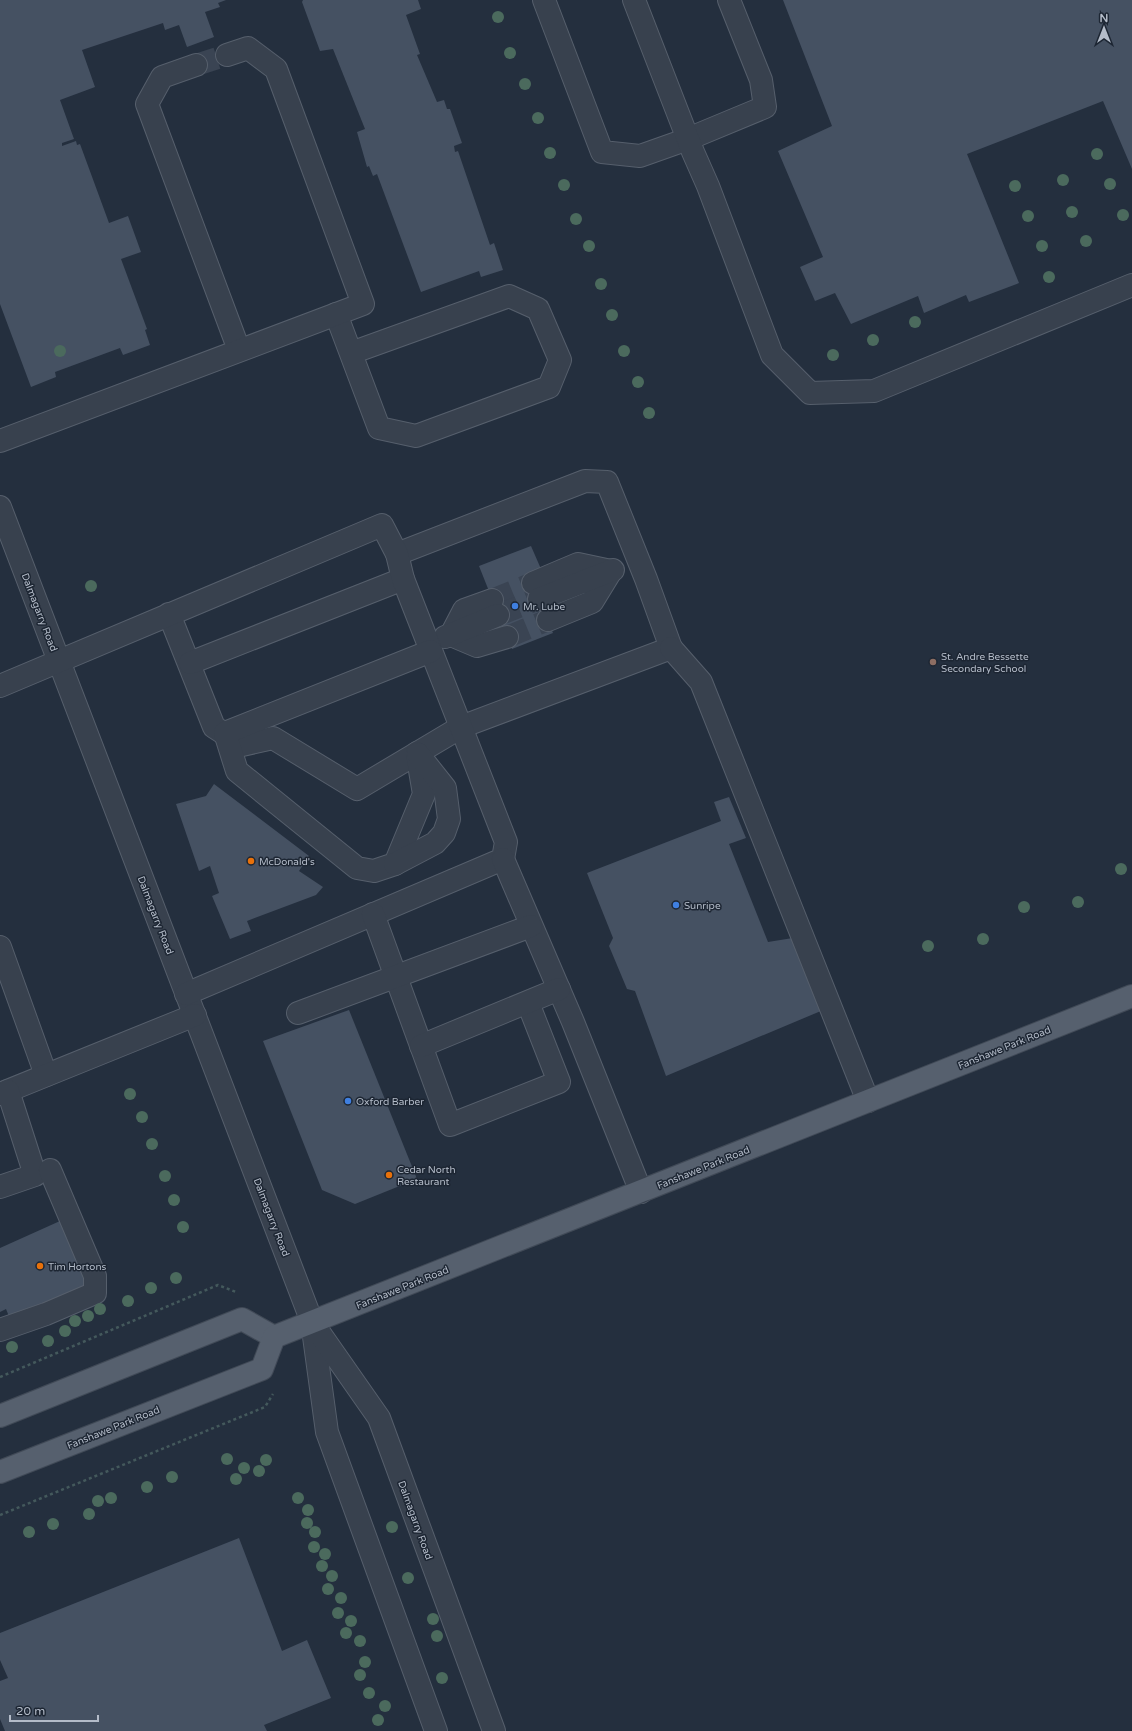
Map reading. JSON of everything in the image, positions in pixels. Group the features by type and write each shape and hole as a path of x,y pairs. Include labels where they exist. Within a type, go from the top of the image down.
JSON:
{"main road":[{"name":"Fanshawe Park Road","path":"0,1472 262,1369 274,1337 1132,996"},
{"path":"0,1416 242,1319 274,1337"}],"street":[{"path":"544,0 602,152 640,156 688,139 765,107 761,80 729,0"},
{"path":"634,0 688,139 708,186 772,355 810,393 874,391 1132,285"},
{"path":"0,441 363,304 276,69 248,48 227,54"},
{"path":"196,65 162,77 147,104 239,350"},
{"path":"336,314 379,428 416,436 549,387 560,360 538,309 509,296 351,353"},
{"path":"397,554 585,481 607,482 639,560 671,648 701,682 868,1101"},
{"name":"Dalmagarry Road","path":"0,507 312,1322 328,1432 436,1731"},
{"path":"0,686 382,525 397,554 403,579 506,842 502,859 559,990 641,1192"},
{"path":"536,591 611,571 639,560"},
{"path":"548,620 592,602 611,571"},
{"path":"190,663 403,579"},
{"path":"225,733 430,647 451,635 464,610 495,607"},
{"path":"169,614 190,663 214,727 242,745 274,738 357,789 461,727 671,648"},
{"path":"451,635 477,646 507,637"},
{"path":"225,733 237,771 357,868 374,871 395,864 435,843 444,833 449,819 445,788 417,753"},
{"path":"395,864 424,794 417,753"},
{"path":"186,994 502,859"},
{"path":"372,914 450,1125 559,1082 528,1003"},
{"path":"298,1013 531,926"},
{"path":"0,947 46,1075"},
{"path":"421,1046 559,990"},
{"path":"5,1181 35,1175 4,1092 195,1016"},
{"path":"0,1330 46,1314 95,1293 95,1276 50,1170"},
{"name":"Dalmagarry Road","path":"312,1322 379,1418 494,1731"}],"path":[{"path":"0,1515 265,1407"}],"building":[{"path":"0,0 226,0 218,3 220,7 205,12 214,37 187,47 179,25 165,30 163,23 82,50 95,87 60,100 74,139 62,143 62,146 76,141 77,145 80,144 109,223 128,216 141,252 121,259 147,329 145,330 150,345 123,355 120,348 55,372 56,377 31,387 0,304"},
{"path":"303,0 418,0 421,9 406,15 420,54 417,55 437,102 444,100 447,109 450,109 462,143 454,146 455,152 458,151 490,245 494,243 503,270 481,277 479,271 421,292 377,174 373,176 369,166 367,167 357,132 365,129 333,49 320,51 302,2"},
{"path":"783,0 1132,0 1132,169 1103,101 967,154 1019,283 969,302 966,295 924,313 918,296 851,324 835,293 815,301 800,267 823,257 778,151 832,126"},
{"path":"531,546 541,569 529,573 553,633 512,649 479,566"},
{"name":"McDonald's","path":"214,784 309,856 299,871 323,887 316,895 247,921 251,931 230,939 212,896 219,893 210,866 199,871 176,804 206,796"},
{"name":"Sunripe","path":"729,797 746,838 729,844 768,942 799,937 828,1008 666,1076 635,991 627,989 609,946 613,938 587,873 721,821 714,802"},
{"path":"349,1010 417,1179 355,1204 322,1190 263,1041"},
{"name":"Tim Hortons","path":"60,1221 88,1284 10,1319 6,1309 0,1312 0,1248"},
{"path":"239,1538 282,1651 307,1640 331,1698 264,1725 267,1731 5,1731 0,1719 0,1681 8,1678 0,1660 0,1633"}],"tunnel":[{"path":"196,65 227,55"},
{"path":"492,600 533,583"},
{"path":"498,615 539,599"},
{"path":"507,637 548,620"}],"place":[{"name":"Mr. Lube","path":"515,606"},
{"name":"St. Andre Bessette Secondary School","path":"933,662"},
{"name":"McDonald's","path":"251,861"},
{"name":"Sunripe","path":"676,905"},
{"name":"Oxford Barber","path":"348,1101"},
{"name":"Cedar North Restaurant","path":"389,1175"},
{"name":"Tim Hortons","path":"40,1266"}]}
